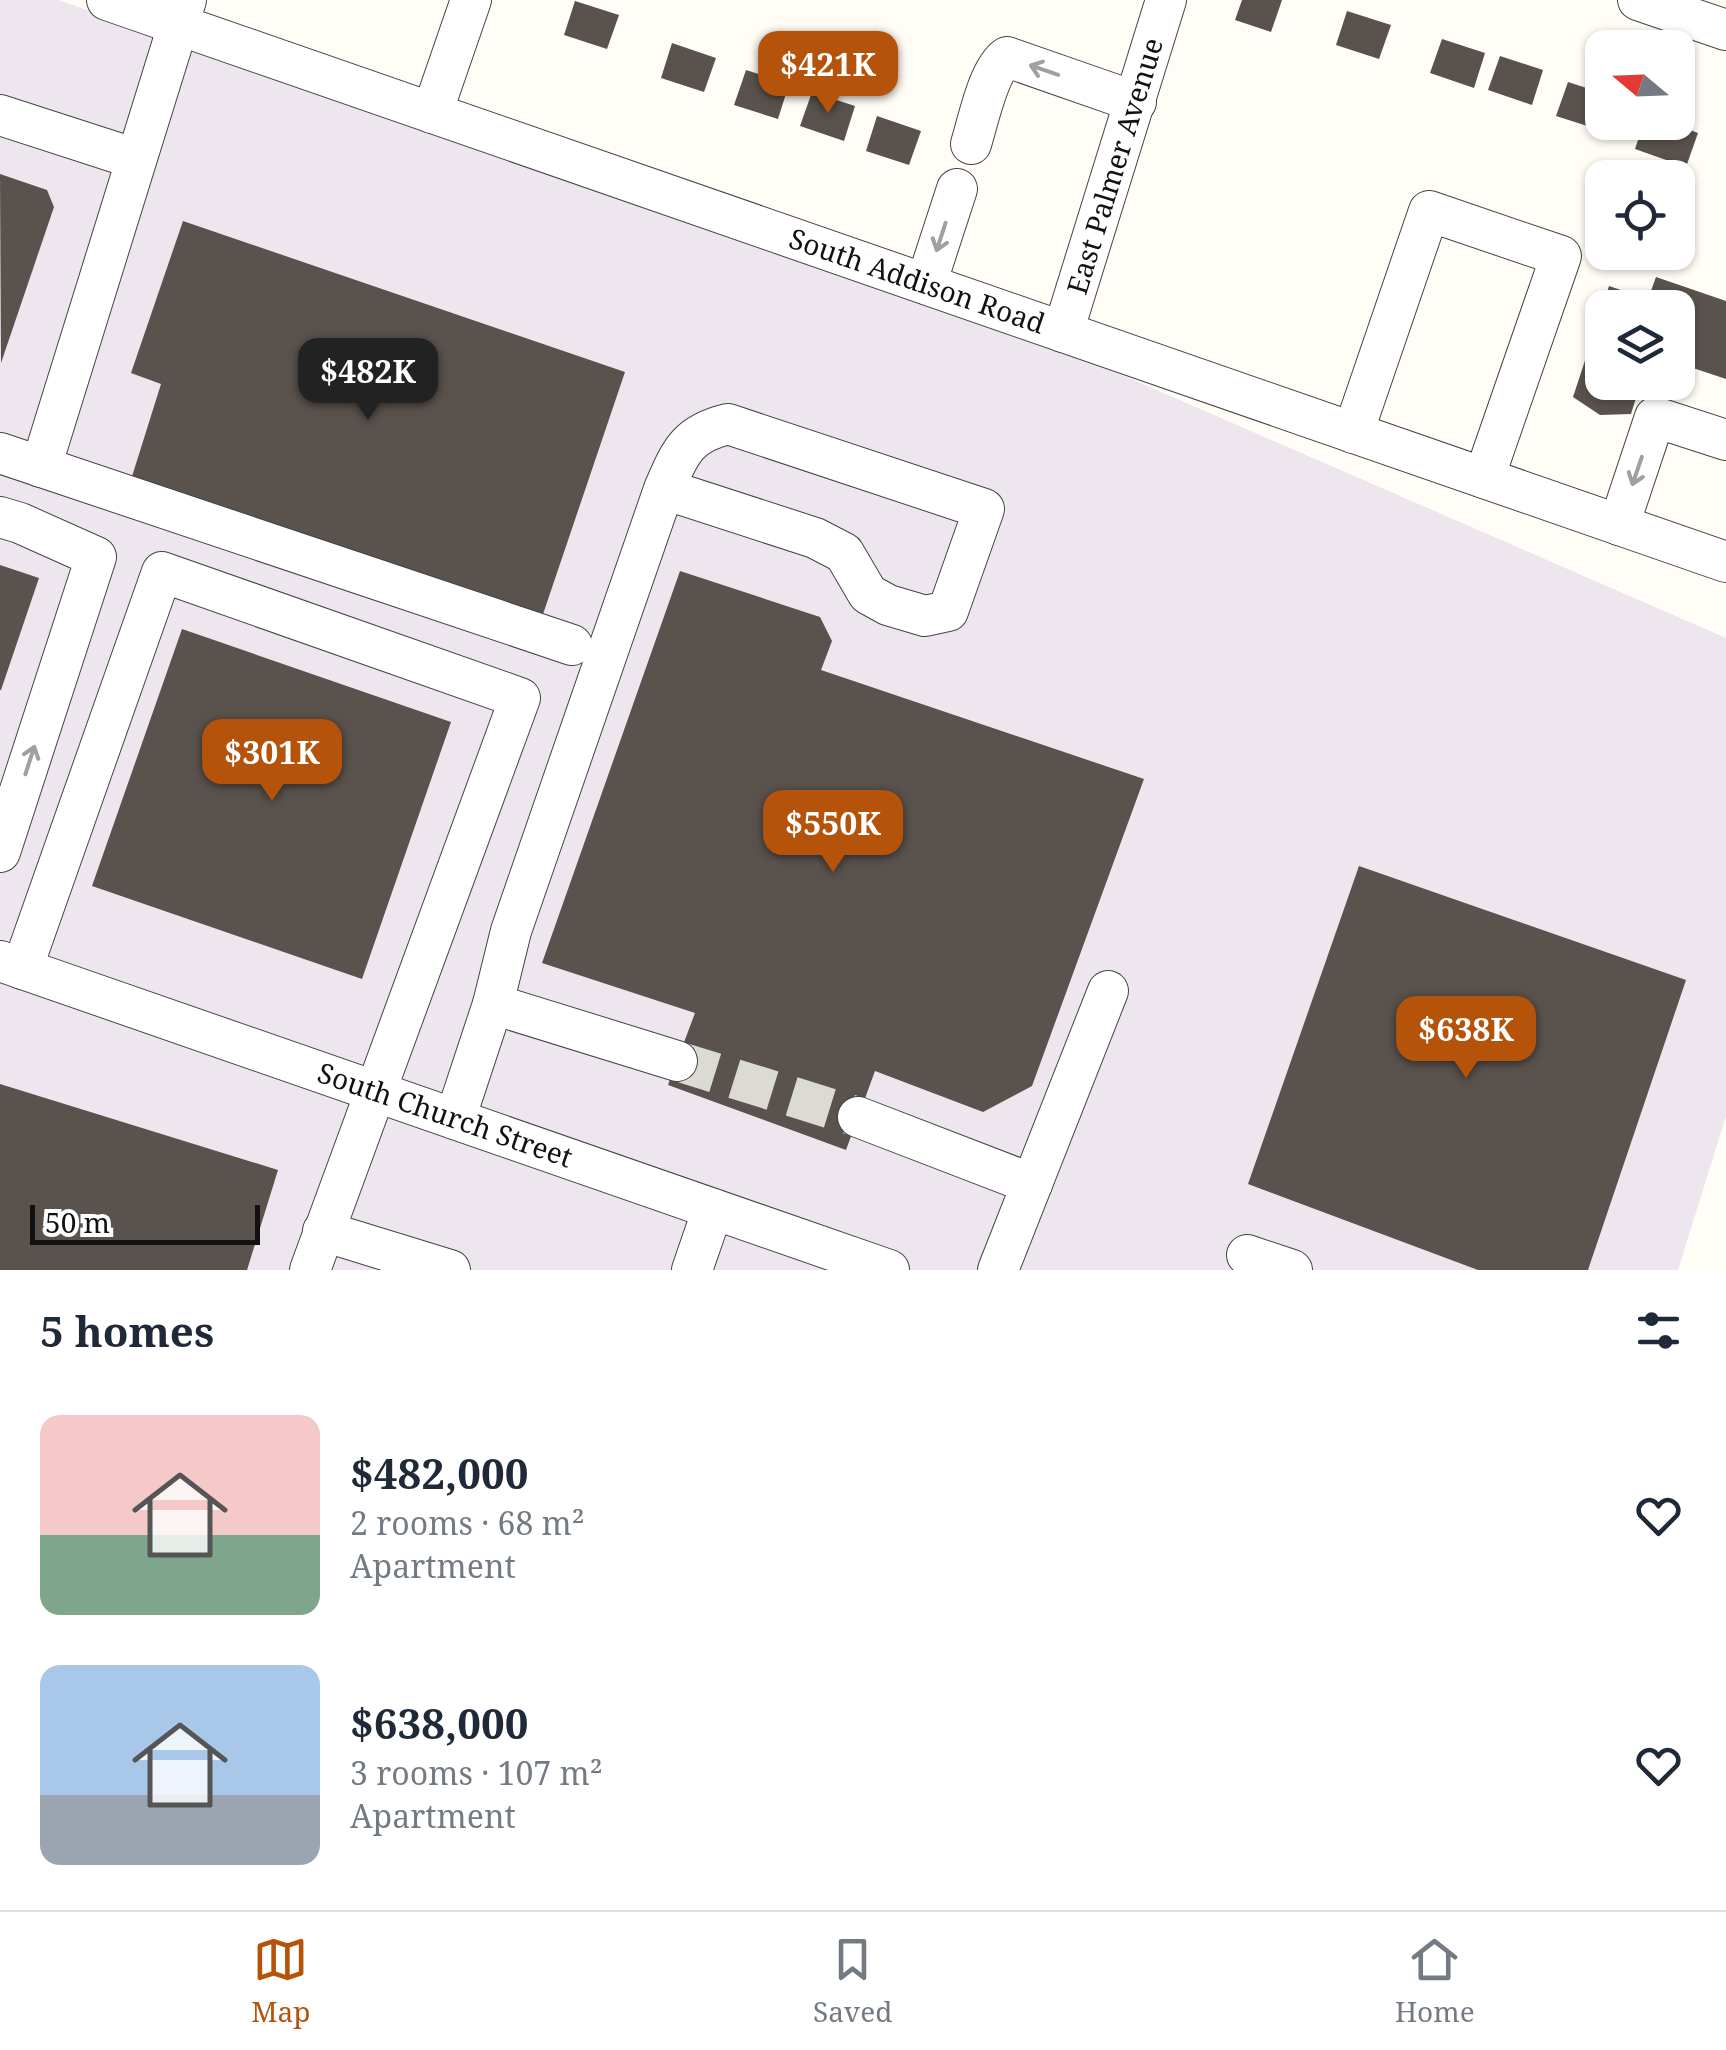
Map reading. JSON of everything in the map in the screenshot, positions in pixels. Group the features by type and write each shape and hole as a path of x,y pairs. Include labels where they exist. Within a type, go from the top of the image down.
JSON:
{"street":[{"name":"South Addison Road","path":"107,0 182,12 432,113 1726,562"},
{"path":"432,113 471,0"},
{"name":"East Palmer Avenue","path":"1063,332 1166,0"},
{"path":"1638,0 1726,30"},
{"path":"40,467 182,12"},
{"path":"971,144 994,74 1000,61 1007,57 1136,102"},
{"path":"0,115 136,160"},
{"path":"926,284 957,190"},
{"path":"1353,433 1429,211 1561,256 1484,478"},
{"path":"1618,525 1655,417 1726,440"},
{"path":"455,1119 493,1004 511,931 664,489 682,450 708,429 728,424 984,509 948,611 925,616 888,605 868,594 844,553 815,538 664,489"},
{"path":"0,453 572,645"},
{"path":"0,517 96,557 0,852"},
{"path":"11,965 162,572 520,698 310,1270"},
{"name":"South Church Street","path":"11,965 714,1209 802,1256 889,1270"},
{"path":"998,1270 1108,991"},
{"path":"493,1004 677,1061"},
{"path":"858,1117 1032,1184"},
{"path":"692,1270 714,1209"},
{"path":"323,1230 450,1270"},
{"path":"1247,1255 1292,1270"}],"shaded area":[{"path":"0,0 58,0 1058,347 1726,638 1726,1116 1678,1270 0,1270"}],"building":[{"path":"1242,0 1282,0 1271,32 1235,20"},
{"path":"575,1 619,15 607,49 564,35"},
{"path":"1347,11 1391,25 1379,59 1336,45"},
{"path":"1442,39 1485,53 1474,88 1430,73"},
{"path":"672,43 716,58 704,92 661,78"},
{"path":"1500,56 1543,70 1532,105 1488,90"},
{"path":"746,70 789,84 778,119 734,105"},
{"path":"1568,82 1585,88 1585,125 1556,116"},
{"path":"812,92 855,106 844,141 800,126"},
{"path":"877,116 921,131 909,165 866,151"},
{"path":"1695,132 1698,133 1688,160 1666,160 1635,149 1638,140 1695,140"},
{"path":"0,174 47,190 54,207 1,363"},
{"path":"183,221 625,372 539,626 129,486 161,384 131,373"},
{"path":"1656,277 1694,290 1651,290"},
{"path":"1695,290 1726,301 1726,379 1695,369"},
{"path":"1585,361 1585,400 1635,400 1631,414 1600,415 1573,397"},
{"path":"0,565 39,578 1,690 0,690"},
{"path":"680,571 820,617 832,641 821,670 1144,779 1032,1086 983,1112 875,1071 846,1150 668,1085 695,1013 542,963"},
{"path":"182,629 451,722 362,979 92,886"},
{"path":"1359,866 1686,980 1588,1270 1478,1270 1248,1184"},
{"path":"0,1084 278,1170 247,1270 0,1270"}],"tunnel":[{"path":"677,1061 858,1117"}]}
